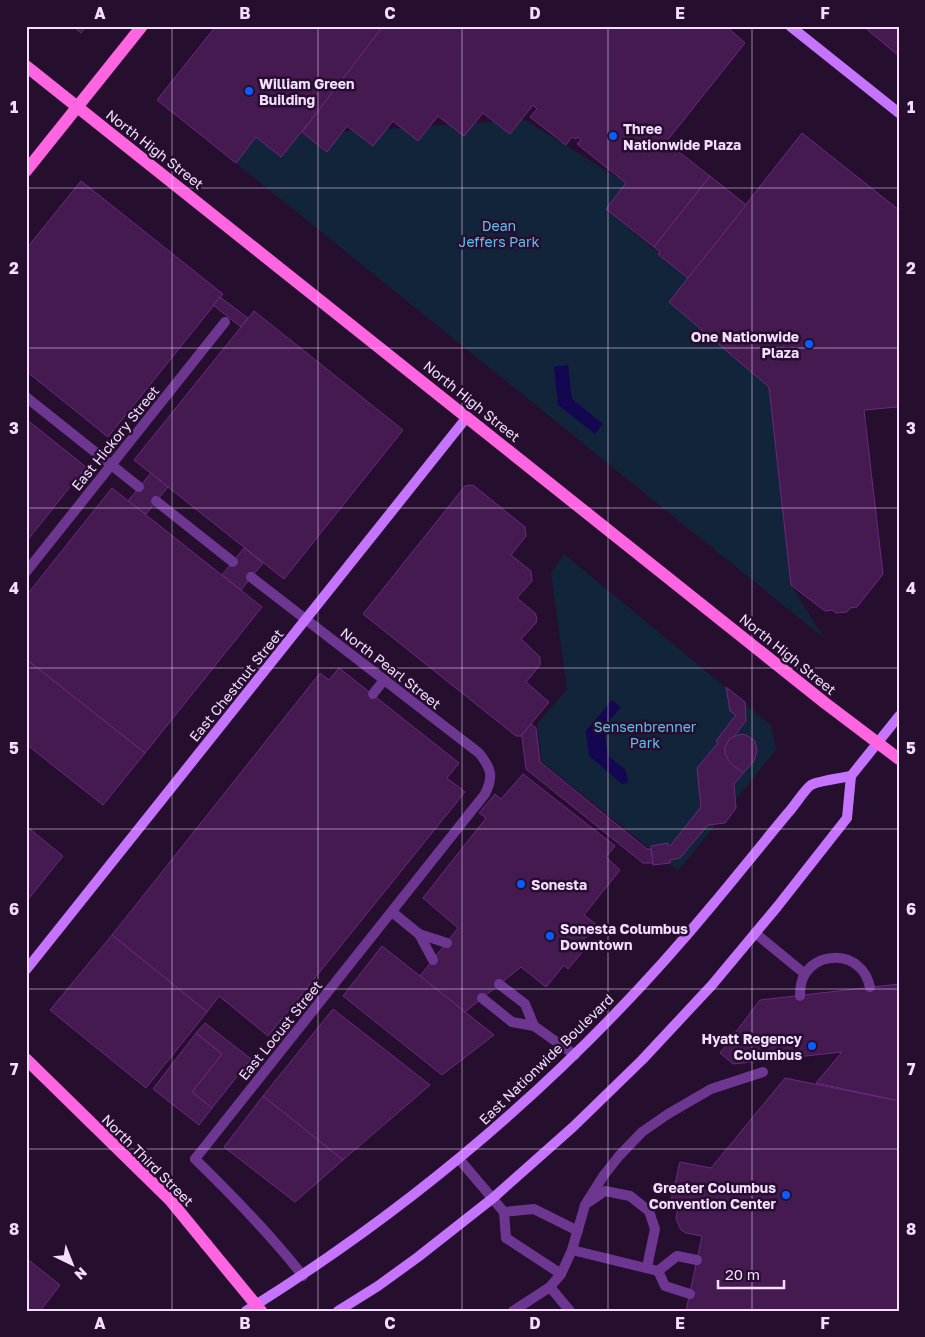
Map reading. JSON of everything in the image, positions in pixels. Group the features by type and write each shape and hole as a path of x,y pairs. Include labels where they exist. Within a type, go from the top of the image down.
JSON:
{"main road":[{"path":"26,171 142,26"},
{"path":"790,26 899,113"},
{"name":"North High Street","path":"26,66 825,703 899,759"},
{"name":"East Chestnut Street","path":"26,970 467,417"},
{"path":"338,1311 410,1263 493,1198 573,1127 642,1060 712,986 847,818 851,776 899,716"},
{"name":"East Nationwide Boulevard","path":"246,1311 303,1276 459,1159 575,1055 606,1024 688,934 811,785 851,776"},
{"name":"North Third Street","path":"26,1059 170,1200 261,1311"}],"lane":[{"name":"East Hickory Street","path":"26,572 225,322"},
{"path":"26,397 139,487"},
{"path":"156,501 233,562"},
{"name":"North Pearl Street","path":"251,577 479,754 486,762 490,771 491,782 485,794"},
{"path":"373,694 384,680"},
{"name":"East Locust Street","path":"303,1276 280,1246 239,1201 195,1159 485,794"},
{"path":"392,912 419,934 447,943"},
{"path":"756,933 805,974"},
{"path":"419,934 433,960"},
{"path":"800,996 805,974 813,965 824,959 836,957 848,960 859,966 866,975 870,987"},
{"path":"499,984 526,1004 534,1026"},
{"path":"482,998 512,1022 534,1026 575,1055"},
{"path":"513,1311 550,1287 561,1274 572,1250 584,1205 614,1162 642,1132 668,1114 711,1089 762,1072"},
{"path":"459,1159 504,1212 506,1238 561,1274"},
{"path":"584,1205 605,1191 630,1196 649,1211 655,1229 647,1267"},
{"path":"504,1212 534,1209 578,1231"},
{"path":"572,1250 658,1271 665,1286 690,1294"},
{"path":"658,1271 677,1256 697,1260"},
{"path":"550,1287 570,1311"}],"green space":[{"name":"Dean Jeffers Park","path":"525,120 626,183 606,209 688,278 769,387 791,585 824,638 236,163 256,137"},
{"name":"Sensenbrenner Park","path":"564,554 771,725 776,750 678,871 542,762 537,724 567,689 551,573"}],"shaded area":[{"path":"568,365 572,399 603,424 595,434 558,405 554,367"},
{"path":"612,700 621,707 604,727 608,756 626,770 628,783 622,784 589,756 586,731"}],"building":[{"path":"73,26 86,26 81,33"},
{"name":"William Green Building","path":"216,26 383,26 342,82 281,157 256,137 236,163 157,100"},
{"name":"Three Nationwide Plaza","path":"383,26 726,26 745,43 666,142 710,176 654,247 606,209 626,183 577,144 581,140 578,137 576,139 572,137 566,145 530,117 537,109 533,105 510,134 483,113 464,136 438,116 418,141 393,121 373,146 347,126 327,152 302,132"},
{"path":"899,26 899,56 864,27"},
{"name":"One Nationwide Plaza","path":"802,133 899,210 899,409 897,407 864,410 883,574 857,607 850,608 847,612 836,613 832,610 825,611 791,585 769,387 669,302"},
{"path":"710,176 746,205 688,278 658,254 660,252 654,247"},
{"path":"81,181 223,294 108,437 26,371 26,249"},
{"path":"220,297 248,318 241,327 213,305"},
{"path":"254,311 403,430 284,579 134,460"},
{"path":"26,419 86,467 26,542"},
{"path":"151,473 168,487 146,514 128,501"},
{"path":"473,485 525,527 526,536 511,555 531,571 532,581 517,598 535,613 537,618 536,623 521,639 540,657 540,665 526,682 549,702 521,736 516,736 363,614 465,486"},
{"path":"112,488 262,607 145,753 26,659 26,596"},
{"path":"244,548 263,563 241,590 222,575"},
{"path":"26,659 145,753 103,805 26,744"},
{"path":"339,668 459,763 447,778 465,792 268,1036 219,996 207,1012 112,935 320,673 329,680"},
{"path":"726,687 745,702 746,721 731,740 746,752 740,759 749,766 734,784 736,808 725,823 708,825 680,858 670,860 670,863 653,865 651,846 668,843 668,846 670,846 701,807 697,768 718,743 716,741 736,715 730,711"},
{"path":"531,724 536,728 540,762 647,849 651,849 653,863 643,863 526,769 521,736"},
{"path":"741,734 755,741 757,751 754,761 743,773 730,763 725,753 725,747 730,738"},
{"name":"Sonesta","path":"523,774 615,846 606,857 620,870 584,915 597,925 580,944 585,949 568,969 564,965 546,987 521,967 465,1012 420,976 458,928 423,898 486,818 479,813 495,794 501,799"},
{"path":"26,826 63,856 26,902"},
{"path":"112,935 207,1012 146,1088 50,1010"},
{"path":"382,946 494,1035 442,1075 343,996"},
{"name":"Hyatt Regency Columbus","path":"899,984 899,1101 816,1083 842,1052 733,1064 720,1053 760,1000"},
{"path":"333,1009 430,1085 343,1160 263,1096"},
{"path":"205,1023 251,1059 212,1108 192,1092 222,1054 196,1033"},
{"path":"196,1033 222,1054 192,1092 212,1108 199,1125 153,1089"},
{"name":"Greater Columbus Convention Center","path":"785,1078 899,1101 899,1311 686,1311 702,1236 686,1233 681,1230 676,1219 678,1207 670,1205 680,1162 711,1168"},
{"path":"263,1096 343,1160 295,1202 224,1147"},
{"path":"26,1258 60,1285 40,1311 26,1311"}],"place":[{"name":"William Green Building","path":"249,91"},
{"name":"Three Nationwide Plaza","path":"613,136"},
{"name":"One Nationwide Plaza","path":"809,344"},
{"name":"Sonesta","path":"521,884"},
{"name":"Sonesta Columbus Downtown","path":"550,936"},
{"name":"Hyatt Regency Columbus","path":"812,1046"},
{"name":"Greater Columbus Convention Center","path":"786,1195"}]}
